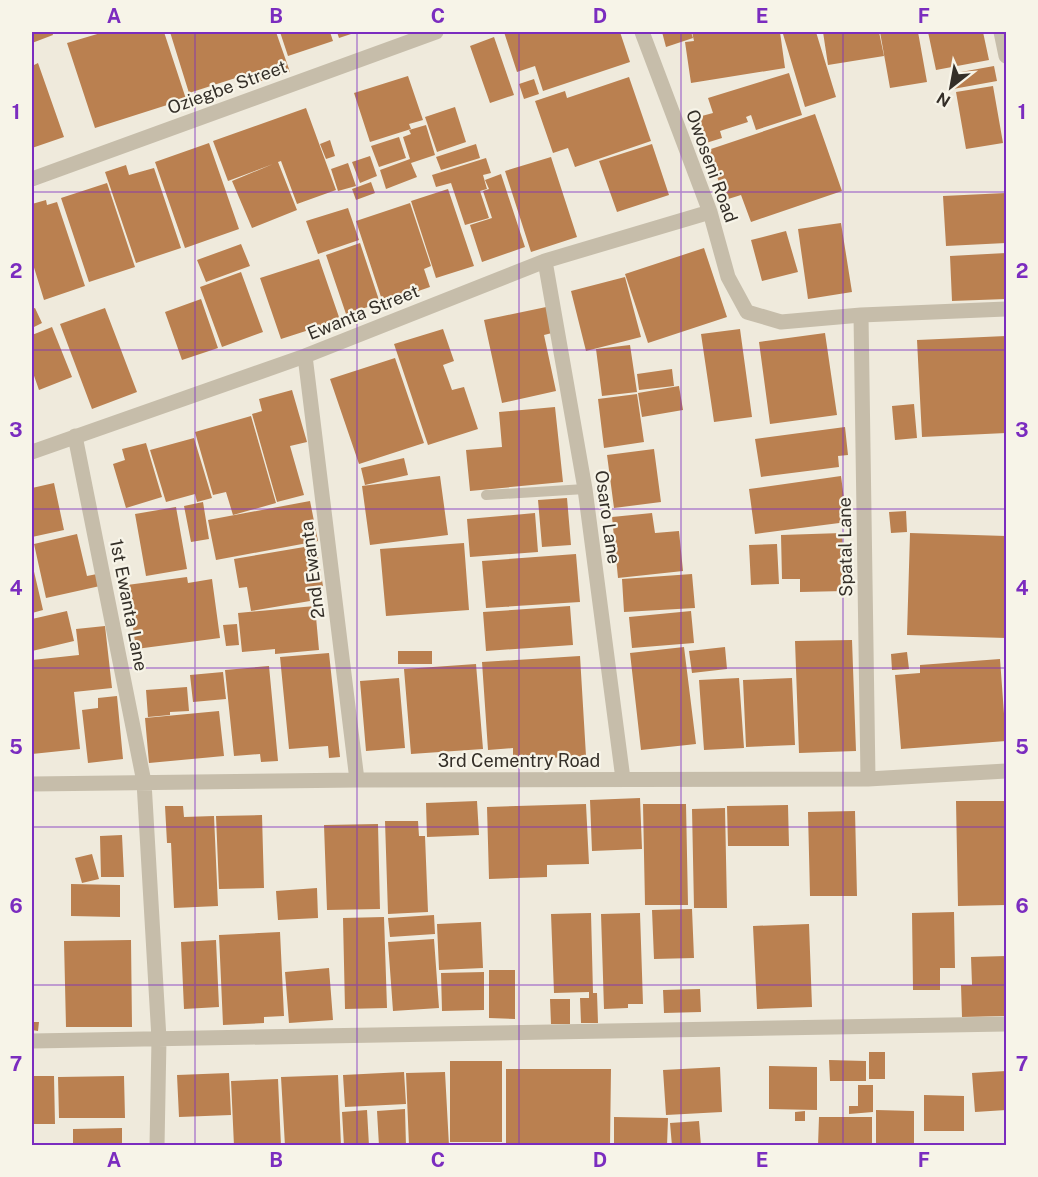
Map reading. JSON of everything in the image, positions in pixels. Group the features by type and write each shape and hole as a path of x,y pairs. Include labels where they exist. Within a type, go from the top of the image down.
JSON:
{"street":[{"name":"Oziegbe Street","path":"32,179 436,32"},
{"name":"Owoseni Road","path":"642,32 710,212 728,277 747,312 781,322 861,315"},
{"path":"1001,32 1006,56"},
{"name":"Ewanta Street","path":"32,452 305,356 545,261 710,212"},
{"name":"Osaro Lane","path":"545,261 585,489 623,779"},
{"path":"861,315 1006,309"},
{"name":"Spatal Lane","path":"861,315 868,779"},
{"name":"2nd Ewanta","path":"305,356 357,780"},
{"name":"1st Ewanta Lane","path":"75,436 144,782 159,1039 157,1146"},
{"name":"3rd Cementry Road","path":"32,784 357,780 868,779 1006,771"},
{"path":"32,1041 1006,1024"}],"lane":[{"path":"486,495 585,489"}],"building":[{"path":"32,32 52,32 53,35 32,43"},
{"path":"104,32 164,32 186,99 95,128 67,43"},
{"path":"170,32 276,32 290,72 252,84 248,74 189,93"},
{"path":"280,32 330,32 333,41 288,56"},
{"path":"337,32 357,32 339,38"},
{"path":"504,32 620,32 630,62 543,91 535,66 517,72"},
{"path":"662,32 691,32 693,38 666,47"},
{"path":"692,32 742,32 742,34 780,32 785,68 691,83 685,42 694,41"},
{"path":"816,32 836,97 805,107 783,34"},
{"path":"823,32 879,32 884,56 828,65"},
{"path":"880,32 918,32 927,82 890,88"},
{"path":"928,32 983,32 989,60 936,70"},
{"path":"494,37 514,95 490,103 470,46"},
{"path":"38,63 64,137 32,148 32,66"},
{"path":"994,66 997,81 953,89 950,74"},
{"path":"789,73 802,115 756,130 751,115 746,117 748,122 720,131 722,138 706,143 698,117 713,113 708,98"},
{"path":"408,76 423,120 409,124 411,129 370,142 354,93"},
{"path":"629,77 651,141 575,167 568,148 553,153 535,101 565,91 567,98"},
{"path":"534,79 539,94 524,99 519,84"},
{"path":"993,86 1003,143 966,149 956,92"},
{"path":"455,107 466,142 437,152 425,117"},
{"path":"306,108 336,190 297,204 281,161 278,162 297,210 252,228 232,181 273,164 228,181 213,141"},
{"path":"815,114 842,191 751,222 741,195 725,200 708,150"},
{"path":"426,125 435,155 411,163 417,177 386,189 380,170 410,159 403,137 411,134 409,130"},
{"path":"399,137 406,158 379,167 371,146"},
{"path":"330,140 335,156 326,159 320,144"},
{"path":"209,143 239,229 185,248 155,162"},
{"path":"476,144 480,158 441,170 436,157"},
{"path":"652,144 669,195 617,212 599,161"},
{"path":"370,156 377,176 360,183 352,162"},
{"path":"551,157 577,237 531,252 505,171"},
{"path":"486,158 491,173 483,175 487,189 480,191 489,218 465,225 451,183 436,187 432,175"},
{"path":"348,163 356,186 338,191 331,169"},
{"path":"126,165 129,175 154,168 181,248 136,263 105,172"},
{"path":"501,174 525,247 482,262 470,225 492,218 483,191 489,189 485,180"},
{"path":"371,182 375,193 356,200 352,189"},
{"path":"107,183 135,267 89,282 61,198"},
{"path":"448,189 474,266 436,278 411,201"},
{"path":"1006,193 1006,243 946,246 943,196"},
{"path":"46,200 47,205 57,202 85,286 44,300 32,261 32,204"},
{"path":"410,203 431,266 424,269 430,287 383,303 356,221"},
{"path":"348,208 359,240 318,254 306,221"},
{"path":"841,223 852,292 808,299 798,229"},
{"path":"786,231 798,272 762,281 751,240"},
{"path":"360,243 380,303 346,314 326,255"},
{"path":"241,244 250,266 206,282 197,260"},
{"path":"704,248 727,317 648,343 625,274"},
{"path":"1006,253 1006,299 952,301 950,256"},
{"path":"319,259 340,320 281,339 260,278"},
{"path":"241,272 263,332 222,347 200,287"},
{"path":"625,277 641,337 586,351 571,291"},
{"path":"201,299 218,348 182,360 165,312"},
{"path":"551,306 556,332 544,335 556,391 502,403 484,320"},
{"path":"35,308 42,323 32,328 32,309"},
{"path":"105,308 137,392 92,409 60,324"},
{"path":"52,327 72,377 39,390 32,370 32,335"},
{"path":"443,329 454,361 443,365 452,390 464,387 478,429 428,445 394,344"},
{"path":"740,329 752,417 714,422 701,334"},
{"path":"825,333 837,415 770,424 759,342"},
{"path":"1006,336 1006,433 922,437 917,340"},
{"path":"630,345 637,392 602,396 596,349"},
{"path":"395,358 424,443 359,464 330,379"},
{"path":"672,369 674,386 639,390 637,374"},
{"path":"679,386 683,410 642,417 638,393"},
{"path":"292,390 307,442 290,446 304,495 277,502 252,414 262,411 259,399"},
{"path":"637,394 644,442 604,448 598,399"},
{"path":"914,404 917,438 895,440 892,406"},
{"path":"555,407 563,482 470,491 466,450 502,447 499,412"},
{"path":"251,416 276,503 233,515 226,492 213,495 195,432"},
{"path":"845,427 848,455 838,456 839,467 761,477 755,439"},
{"path":"194,438 212,498 197,502 195,494 166,502 150,450"},
{"path":"146,443 162,497 126,508 113,464 125,460 122,449"},
{"path":"654,449 661,502 614,508 607,455"},
{"path":"404,458 408,475 365,485 361,468"},
{"path":"440,476 448,535 370,545 362,486"},
{"path":"841,476 847,522 755,534 749,489"},
{"path":"54,483 64,530 32,537 32,488"},
{"path":"567,498 571,545 542,547 538,500"},
{"path":"310,501 318,541 216,560 208,520"},
{"path":"203,502 209,539 191,542 184,506"},
{"path":"176,507 187,569 146,576 135,514"},
{"path":"906,511 907,532 891,533 889,512"},
{"path":"535,513 538,552 470,557 467,519"},
{"path":"652,513 655,533 679,531 683,571 618,578 612,517"},
{"path":"842,533 845,591 800,592 800,579 782,579 781,535"},
{"path":"910,533 1006,536 1006,638 907,635"},
{"path":"77,534 87,576 97,574 100,586 46,598 34,544"},
{"path":"464,543 469,610 386,616 380,549"},
{"path":"777,544 779,584 751,585 749,545"},
{"path":"316,545 323,586 308,588 310,601 251,611 247,587 239,588 234,559"},
{"path":"576,554 580,602 486,608 482,561"},
{"path":"32,563 43,610 32,613"},
{"path":"692,574 695,608 624,612 622,579"},
{"path":"187,577 188,583 212,579 220,638 136,649 127,585"},
{"path":"315,606 319,650 275,654 275,649 242,652 238,613"},
{"path":"570,606 573,645 486,651 483,612"},
{"path":"67,611 74,641 32,651 32,619"},
{"path":"691,611 694,643 632,648 629,617"},
{"path":"237,624 239,645 226,646 223,625"},
{"path":"105,626 112,688 74,692 80,749 32,754 32,660 79,655 76,629"},
{"path":"852,640 856,751 799,753 795,641"},
{"path":"684,647 696,744 641,750 630,653"},
{"path":"725,647 727,669 692,673 689,651"},
{"path":"398,651 432,651 432,664 398,664"},
{"path":"907,652 909,669 892,670 891,654"},
{"path":"329,653 340,757 329,758 328,746 289,749 280,657"},
{"path":"580,656 586,756 513,760 513,748 488,750 482,662"},
{"path":"1000,659 1006,741 901,749 895,675 920,673 920,665"},
{"path":"476,664 483,749 411,754 404,669"},
{"path":"269,666 278,761 261,762 260,754 234,756 225,670"},
{"path":"223,672 226,699 193,702 190,675"},
{"path":"399,678 405,748 366,751 360,681"},
{"path":"739,678 744,748 704,750 699,680"},
{"path":"792,678 795,745 746,747 743,680"},
{"path":"187,687 189,711 148,717 146,690"},
{"path":"117,696 123,759 88,763 82,710 98,708 98,698"},
{"path":"219,711 224,756 149,763 145,718"},
{"path":"640,798 642,849 592,851 590,800"},
{"path":"477,801 479,835 427,837 426,803"},
{"path":"956,801 1004,801 1006,905 958,906"},
{"path":"586,804 589,864 547,865 547,877 489,879 487,807"},
{"path":"643,804 686,804 688,905 645,905"},
{"path":"788,805 789,846 728,846 727,806"},
{"path":"165,806 183,806 184,817 214,816 218,906 174,908 171,843 167,843"},
{"path":"725,808 727,908 694,908 692,809"},
{"path":"855,811 857,896 810,896 808,812"},
{"path":"262,815 264,888 219,889 216,816"},
{"path":"385,821 418,821 419,836 425,836 428,912 388,914"},
{"path":"378,824 380,909 327,910 324,825"},
{"path":"122,835 124,877 101,877 100,836"},
{"path":"92,854 99,879 82,883 75,858"},
{"path":"71,884 120,885 120,917 71,916"},
{"path":"317,888 318,918 278,920 276,891"},
{"path":"692,909 694,958 654,959 652,910"},
{"path":"954,912 955,968 940,968 940,990 913,990 912,913"},
{"path":"591,913 593,993 597,993 598,1023 581,1023 580,998 589,998 589,992 554,993 551,914"},
{"path":"640,913 643,1004 628,1004 628,1008 604,1009 601,914"},
{"path":"434,915 435,934 390,937 388,918"},
{"path":"384,917 387,1008 345,1009 343,918"},
{"path":"481,922 483,968 439,970 437,924"},
{"path":"809,924 812,1007 757,1009 753,926"},
{"path":"280,932 284,1016 264,1017 264,1023 223,1025 219,935"},
{"path":"434,939 439,1008 393,1011 388,942"},
{"path":"131,940 132,1027 66,1027 64,941"},
{"path":"216,940 219,1007 184,1009 181,942"},
{"path":"1006,956 1006,1016 962,1017 961,985 972,985 971,957"},
{"path":"329,968 333,1020 289,1023 285,972"},
{"path":"489,970 515,970 515,1019 489,1018"},
{"path":"484,972 484,1010 442,1011 441,973"},
{"path":"700,989 701,1012 664,1013 663,990"},
{"path":"550,999 570,999 570,1024 551,1024"},
{"path":"32,1022 39,1022 38,1031 32,1030"},
{"path":"869,1052 885,1052 885,1079 869,1079"},
{"path":"829,1060 866,1061 866,1081 830,1081"},
{"path":"450,1061 502,1061 502,1142 450,1142"},
{"path":"769,1066 817,1067 817,1110 769,1109"},
{"path":"720,1067 722,1112 666,1115 663,1070"},
{"path":"506,1069 611,1069 610,1146 506,1146"},
{"path":"1006,1071 1006,1110 975,1112 972,1073"},
{"path":"404,1072 406,1104 345,1107 343,1075"},
{"path":"445,1072 449,1146 409,1146 406,1073"},
{"path":"229,1073 231,1115 179,1117 177,1075"},
{"path":"338,1075 341,1146 285,1146 281,1077"},
{"path":"32,1076 54,1076 55,1124 32,1124"},
{"path":"124,1076 125,1118 59,1118 58,1077"},
{"path":"278,1079 281,1146 234,1146 231,1081"},
{"path":"858,1085 873,1085 873,1112 849,1114 849,1106 858,1106"},
{"path":"924,1095 964,1096 964,1131 924,1131"},
{"path":"405,1109 406,1146 379,1146 377,1111"},
{"path":"367,1110 369,1146 344,1146 342,1112"},
{"path":"876,1110 914,1111 914,1146 876,1146"},
{"path":"805,1111 805,1121 795,1121 795,1112"},
{"path":"614,1117 668,1118 667,1146 614,1146"},
{"path":"819,1117 872,1117 872,1146 818,1146"},
{"path":"699,1121 701,1146 672,1146 670,1123"},
{"path":"122,1128 122,1146 73,1146 73,1129"}]}
